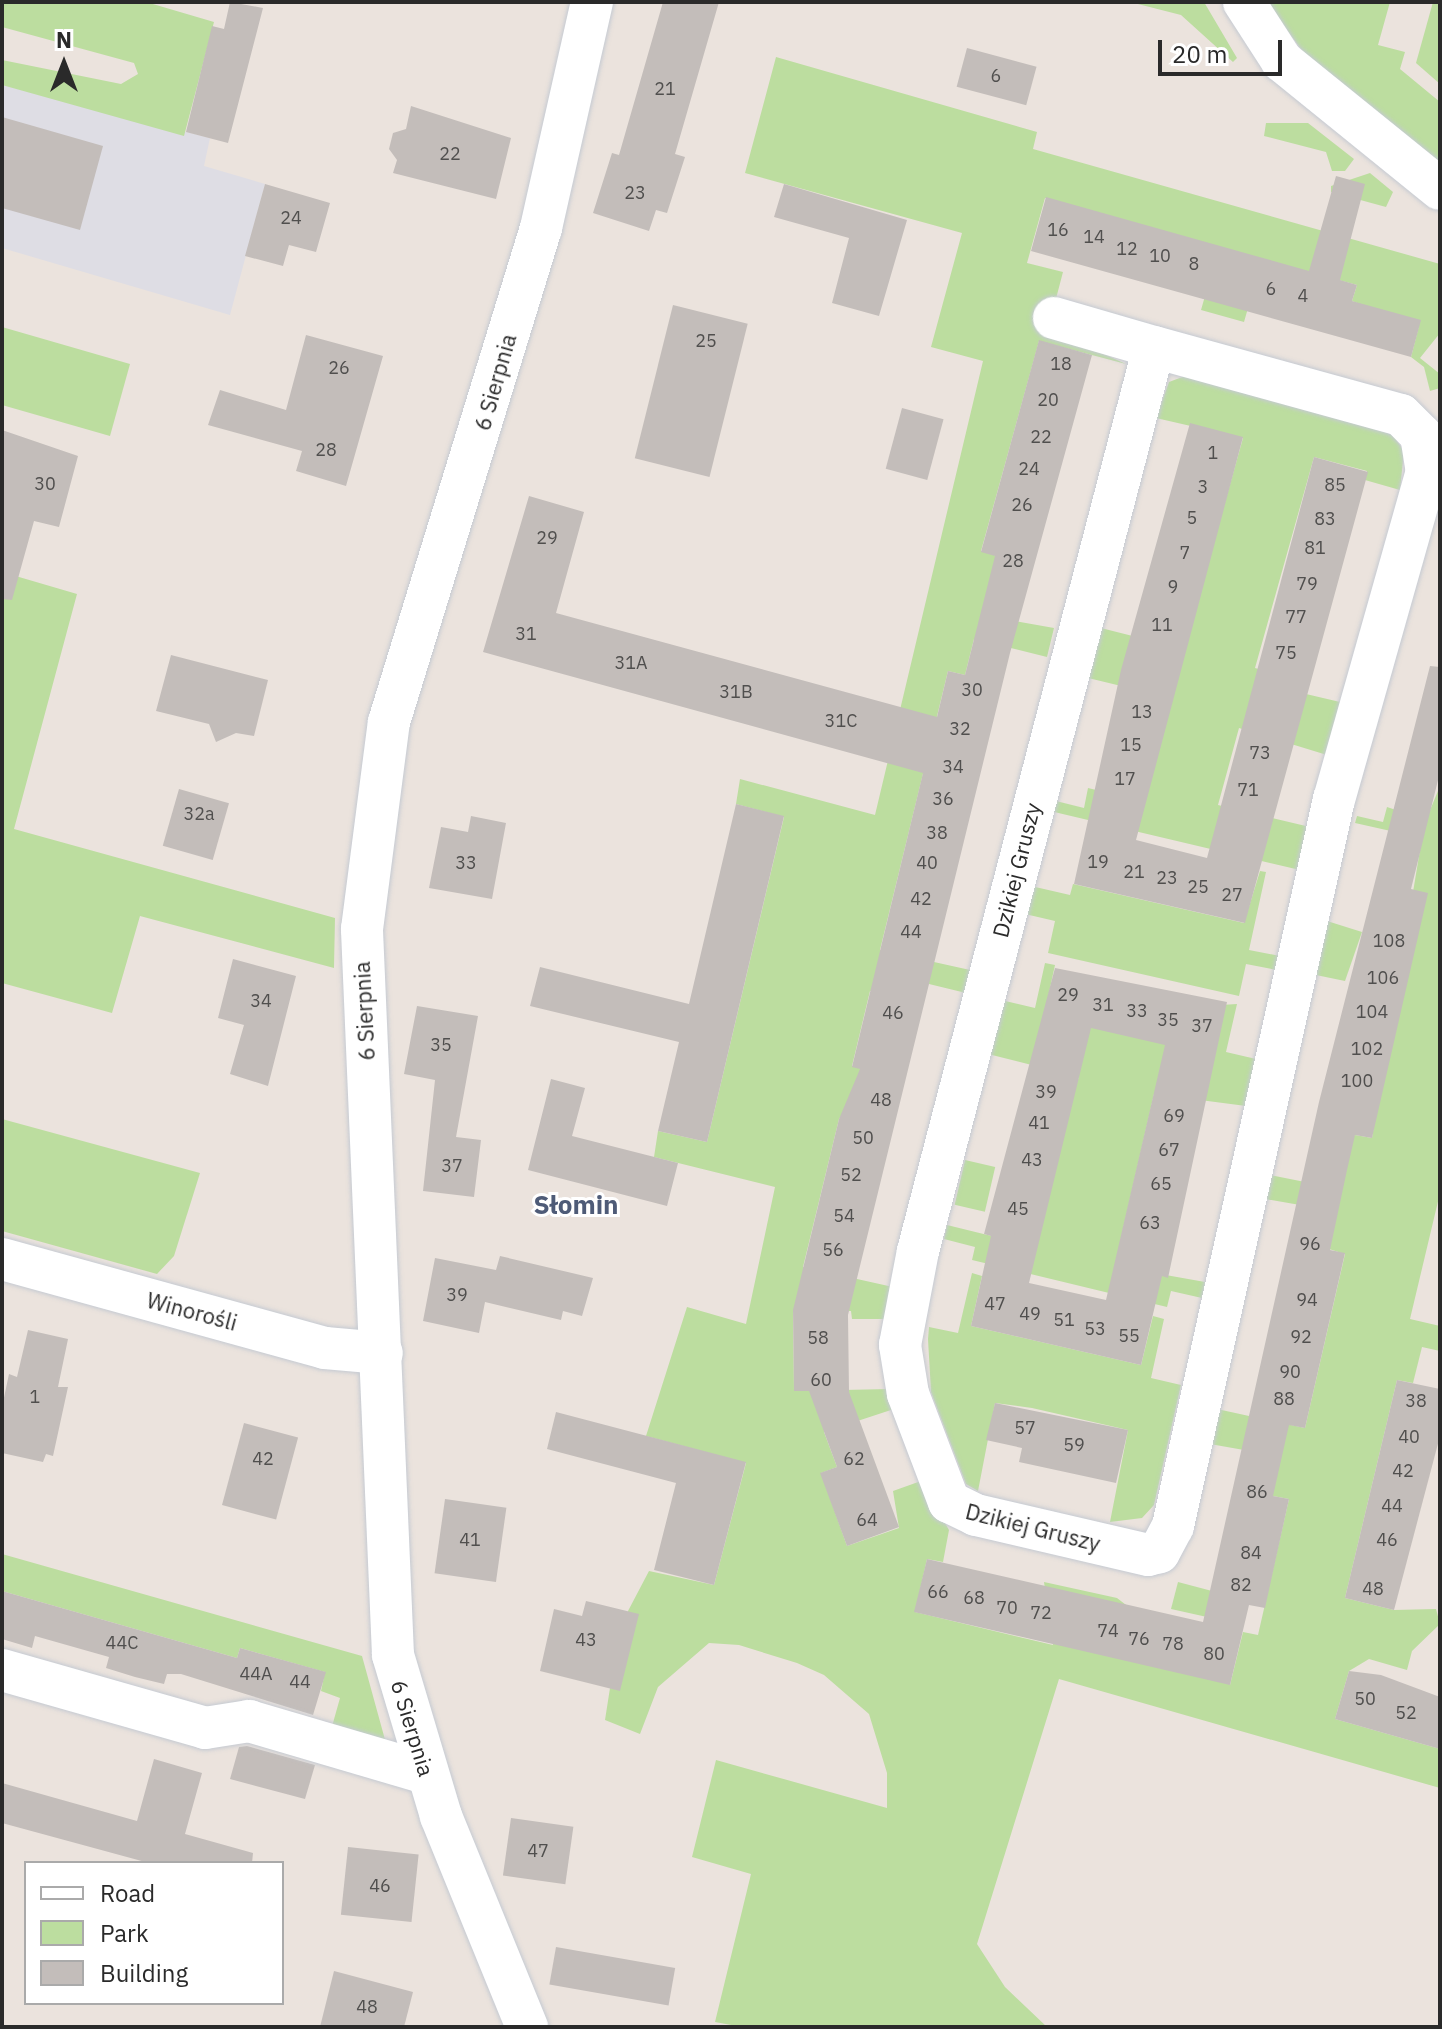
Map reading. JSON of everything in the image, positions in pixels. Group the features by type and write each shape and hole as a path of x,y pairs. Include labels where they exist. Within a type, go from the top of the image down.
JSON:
{"street":[{"name":"6 Sierpnia","path":"527,2027 426,1773 393,1655 382,1353 362,961 383,750 541,228 592,2"},
{"path":"1244,2 1282,61 1440,189"},
{"path":"1054,318 1154,347"},
{"name":"Dzikiej Gruszy","path":"1154,347 1401,415 1431,428 1427,471 1334,799 1169,1541 1148,1555 957,1508 940,1488 908,1394 902,1314 1154,347"},
{"name":"Winorośli","path":"2,1259 325,1348 382,1353"},
{"path":"2,1670 205,1728 249,1721 426,1773"}],"shaded area":[{"path":"2,85 210,138 204,166 265,184 230,315 2,248"}],"green space":[{"path":"2,2 146,2 214,22 184,136 2,85 2,60 121,84 138,74 134,63 2,27"},
{"path":"1130,2 1204,2 1237,58 1233,62 1181,15"},
{"path":"1266,2 1390,2 1378,45 1405,52 1400,69 1440,102 1440,169 1307,57"},
{"path":"1433,2 1440,2 1440,84 1416,63"},
{"path":"776,57 1037,132 1033,149 1440,264 1440,333 1420,358 1440,374 1440,388 1430,391 1424,367 1411,357 1419,326 1352,301 1357,285 1262,259 1244,322 1201,310 1219,247 1045,198 1027,263 1063,272 1048,329 1126,364 1039,341 981,551 997,556 982,615 1054,628 1047,657 974,639 965,675 948,671 880,950 970,970 966,993 929,984 870,991 852,1066 869,1071 839,1119 803,1267 893,1287 887,1319 852,1319 851,1311 793,1312 794,1391 890,1389 894,1409 824,1432 837,1467 821,1473 847,1546 899,1528 893,1491 921,1481 949,1530 943,1562 927,1559 915,1612 1053,1645 1044,1582 1117,1598 1230,1685 1243,1632 1258,1635 1289,1499 1273,1496 1244,1450 1210,1444 1217,1409 1305,1428 1345,1254 1329,1249 1300,1205 1265,1199 1270,1175 1305,1182 1355,1135 1372,1138 1422,838 1355,823 1357,816 1383,822 1387,807 1426,820 1440,786 1440,1193 1410,1319 1440,1326 1440,1351 1422,1347 1413,1383 1397,1380 1345,1598 1394,1610 1436,1609 1440,1624 1412,1651 1407,1670 1369,1659 1349,1671 1335,1719 1440,1749 1440,1788 1059,1679 977,1944 1005,1987 1047,2027 742,2027 715,2022 751,1874 692,1857 716,1760 887,1808 887,1773 869,1714 824,1675 797,1663 739,1645 709,1643 658,1687 640,1734 605,1720 610,1688 619,1690 628,1611 649,1571 714,1585 746,1463 646,1436 687,1307 746,1324 775,1187 654,1157 658,1131 707,1142 784,817 736,804 740,779 875,815 983,361 931,347 962,233 745,173"},
{"path":"1266,123 1308,123 1354,159 1345,171 1332,171 1326,152 1264,136"},
{"path":"1370,173 1393,192 1386,207 1331,192 1331,186"},
{"path":"2,327 130,364 110,436 2,405"},
{"path":"1185,376 1392,434 1404,451 1400,490 1365,480 1367,471 1314,457 1255,668 1309,683 1306,694 1340,702 1327,755 1239,728 1218,805 1310,827 1300,870 1050,811 1052,800 1084,808 1088,788 1145,802 1171,698 1084,677 1097,627 1184,649 1243,438 1156,418 1169,382"},
{"path":"2,572 77,594 14,829 335,918 334,968 140,916 112,1013 2,983"},
{"path":"1260,871 1266,872 1249,950 1280,956 1277,970 1246,964 1239,996 1048,953 1055,921 1025,914 1031,886 1070,895 1073,884 1244,923"},
{"path":"1327,921 1362,932 1345,981 1316,975"},
{"path":"1045,963 1055,965 1044,1016 1237,1004 1226,1052 1256,1059 1246,1106 1154,1094 1120,1242 1132,1269 1205,1282 1202,1298 1171,1291 1167,1307 972,1260 975,1247 944,1239 947,1225 1020,1243 1079,1077 988,1054 1001,1000 1035,1008"},
{"path":"2,1119 200,1173 174,1256 157,1274 2,1231"},
{"path":"965,1160 995,1167 985,1212 955,1205"},
{"path":"972,1273 982,1276 971,1326 1141,1365 1153,1316 1164,1319 1151,1378 1181,1385 1154,1505 1142,1518 1110,1522 1128,1430 1032,1408 995,1403 978,1491 966,1484 931,1392 928,1339 929,1327 958,1333"},
{"path":"2,1554 362,1656 387,1747 331,1730 340,1698 321,1691 325,1672 240,1648 237,1658 2,1591"},
{"path":"1178,1582 1212,1591 1225,1621 1171,1609"}],"building":[{"path":"230,2 263,8 228,143 186,132 212,26 224,29"},
{"path":"663,2 719,2 675,154 685,157 667,213 656,210 649,231 593,213 612,153 619,155"},
{"path":"967,48 1037,67 1026,105 957,87"},
{"path":"411,106 511,138 496,199 393,173 397,160 389,149 393,133 406,129"},
{"path":"2,117 103,146 80,230 2,208"},
{"path":"1336,176 1365,184 1340,280 1357,285 1352,301 1421,320 1411,357 1031,251 1046,197 1309,271"},
{"path":"265,184 330,203 316,252 289,245 283,266 245,256"},
{"path":"784,184 907,220 879,316 832,303 849,238 774,217"},
{"path":"673,305 748,324 709,477 635,458"},
{"path":"306,335 383,356 346,486 296,471 302,451 208,425 220,390 286,410"},
{"path":"1039,340 1092,355 1010,653 848,1315 849,1392 899,1527 847,1546 820,1473 837,1467 809,1391 794,1391 793,1310 839,1119 860,1069 852,1067 923,773 483,652 529,496 584,512 556,613 937,717 948,671 965,675 995,556 981,552"},
{"path":"902,408 944,419 927,480 886,469"},
{"path":"1190,423 1243,437 1136,840 1207,858 1314,457 1368,472 1245,923 1074,884 1121,670"},
{"path":"2,430 78,456 59,527 34,521 12,600 2,599"},
{"path":"171,655 268,680 254,736 236,733 216,742 209,724 156,711"},
{"path":"1430,666 1440,667 1440,772 1411,889 1428,893 1372,1138 1355,1135 1347,1170 1330,1250 1345,1253 1305,1428 1289,1425 1273,1496 1289,1499 1265,1608 1249,1605 1230,1685 914,1612 927,1559 1203,1622 1319,1102"},
{"path":"179,789 229,803 213,860 163,846"},
{"path":"736,804 784,816 707,1142 658,1131 679,1042 530,1006 540,967 689,1004"},
{"path":"471,816 506,823 492,899 429,888 441,827 468,832"},
{"path":"233,959 296,976 268,1086 230,1074 244,1025 218,1018"},
{"path":"1055,968 1227,1002 1168,1278 1162,1276 1141,1365 971,1326 991,1236 984,1234","holes":["1091,1028 1165,1045 1106,1300 1029,1283"]},
{"path":"417,1006 478,1016 456,1137 481,1140 474,1197 423,1191 435,1080 404,1074"},
{"path":"551,1079 585,1088 572,1136 678,1163 667,1206 528,1170"},
{"path":"500,1256 593,1278 582,1316 563,1311 561,1320 485,1302 479,1333 423,1321 435,1258 496,1270"},
{"path":"28,1330 68,1339 58,1387 68,1387 53,1456 46,1454 43,1462 2,1453 2,1407 9,1374 17,1377"},
{"path":"1397,1380 1440,1389 1440,1436 1394,1610 1345,1598"},
{"path":"995,1403 1128,1430 1116,1483 1019,1462 1022,1448 986,1440"},
{"path":"556,1412 746,1462 714,1585 654,1570 676,1483 547,1449"},
{"path":"244,1423 298,1437 276,1520 222,1505"},
{"path":"445,1499 506,1508 496,1582 435,1573"},
{"path":"2,1591 237,1658 240,1648 326,1672 313,1715 181,1674 167,1674 164,1684 135,1677 106,1668 109,1657 35,1636 32,1648 2,1639"},
{"path":"586,1601 639,1614 620,1691 540,1671 554,1609 582,1616"},
{"path":"1349,1671 1381,1675 1440,1697 1440,1749 1335,1719"},
{"path":"247,1746 315,1765 305,1799 230,1779 239,1747"},
{"path":"154,1759 202,1773 185,1834 253,1853 252,1861 142,1861 2,1823 2,1783 137,1821"},
{"path":"511,1818 573,1827 565,1884 503,1875"},
{"path":"348,1847 419,1854 412,1922 341,1915"},
{"path":"556,1947 675,1968 669,2005 549,1984"},
{"path":"334,1971 413,1992 404,2027 320,2027"}],"district":[{"name":"Słomin","path":"576,1205"}]}
